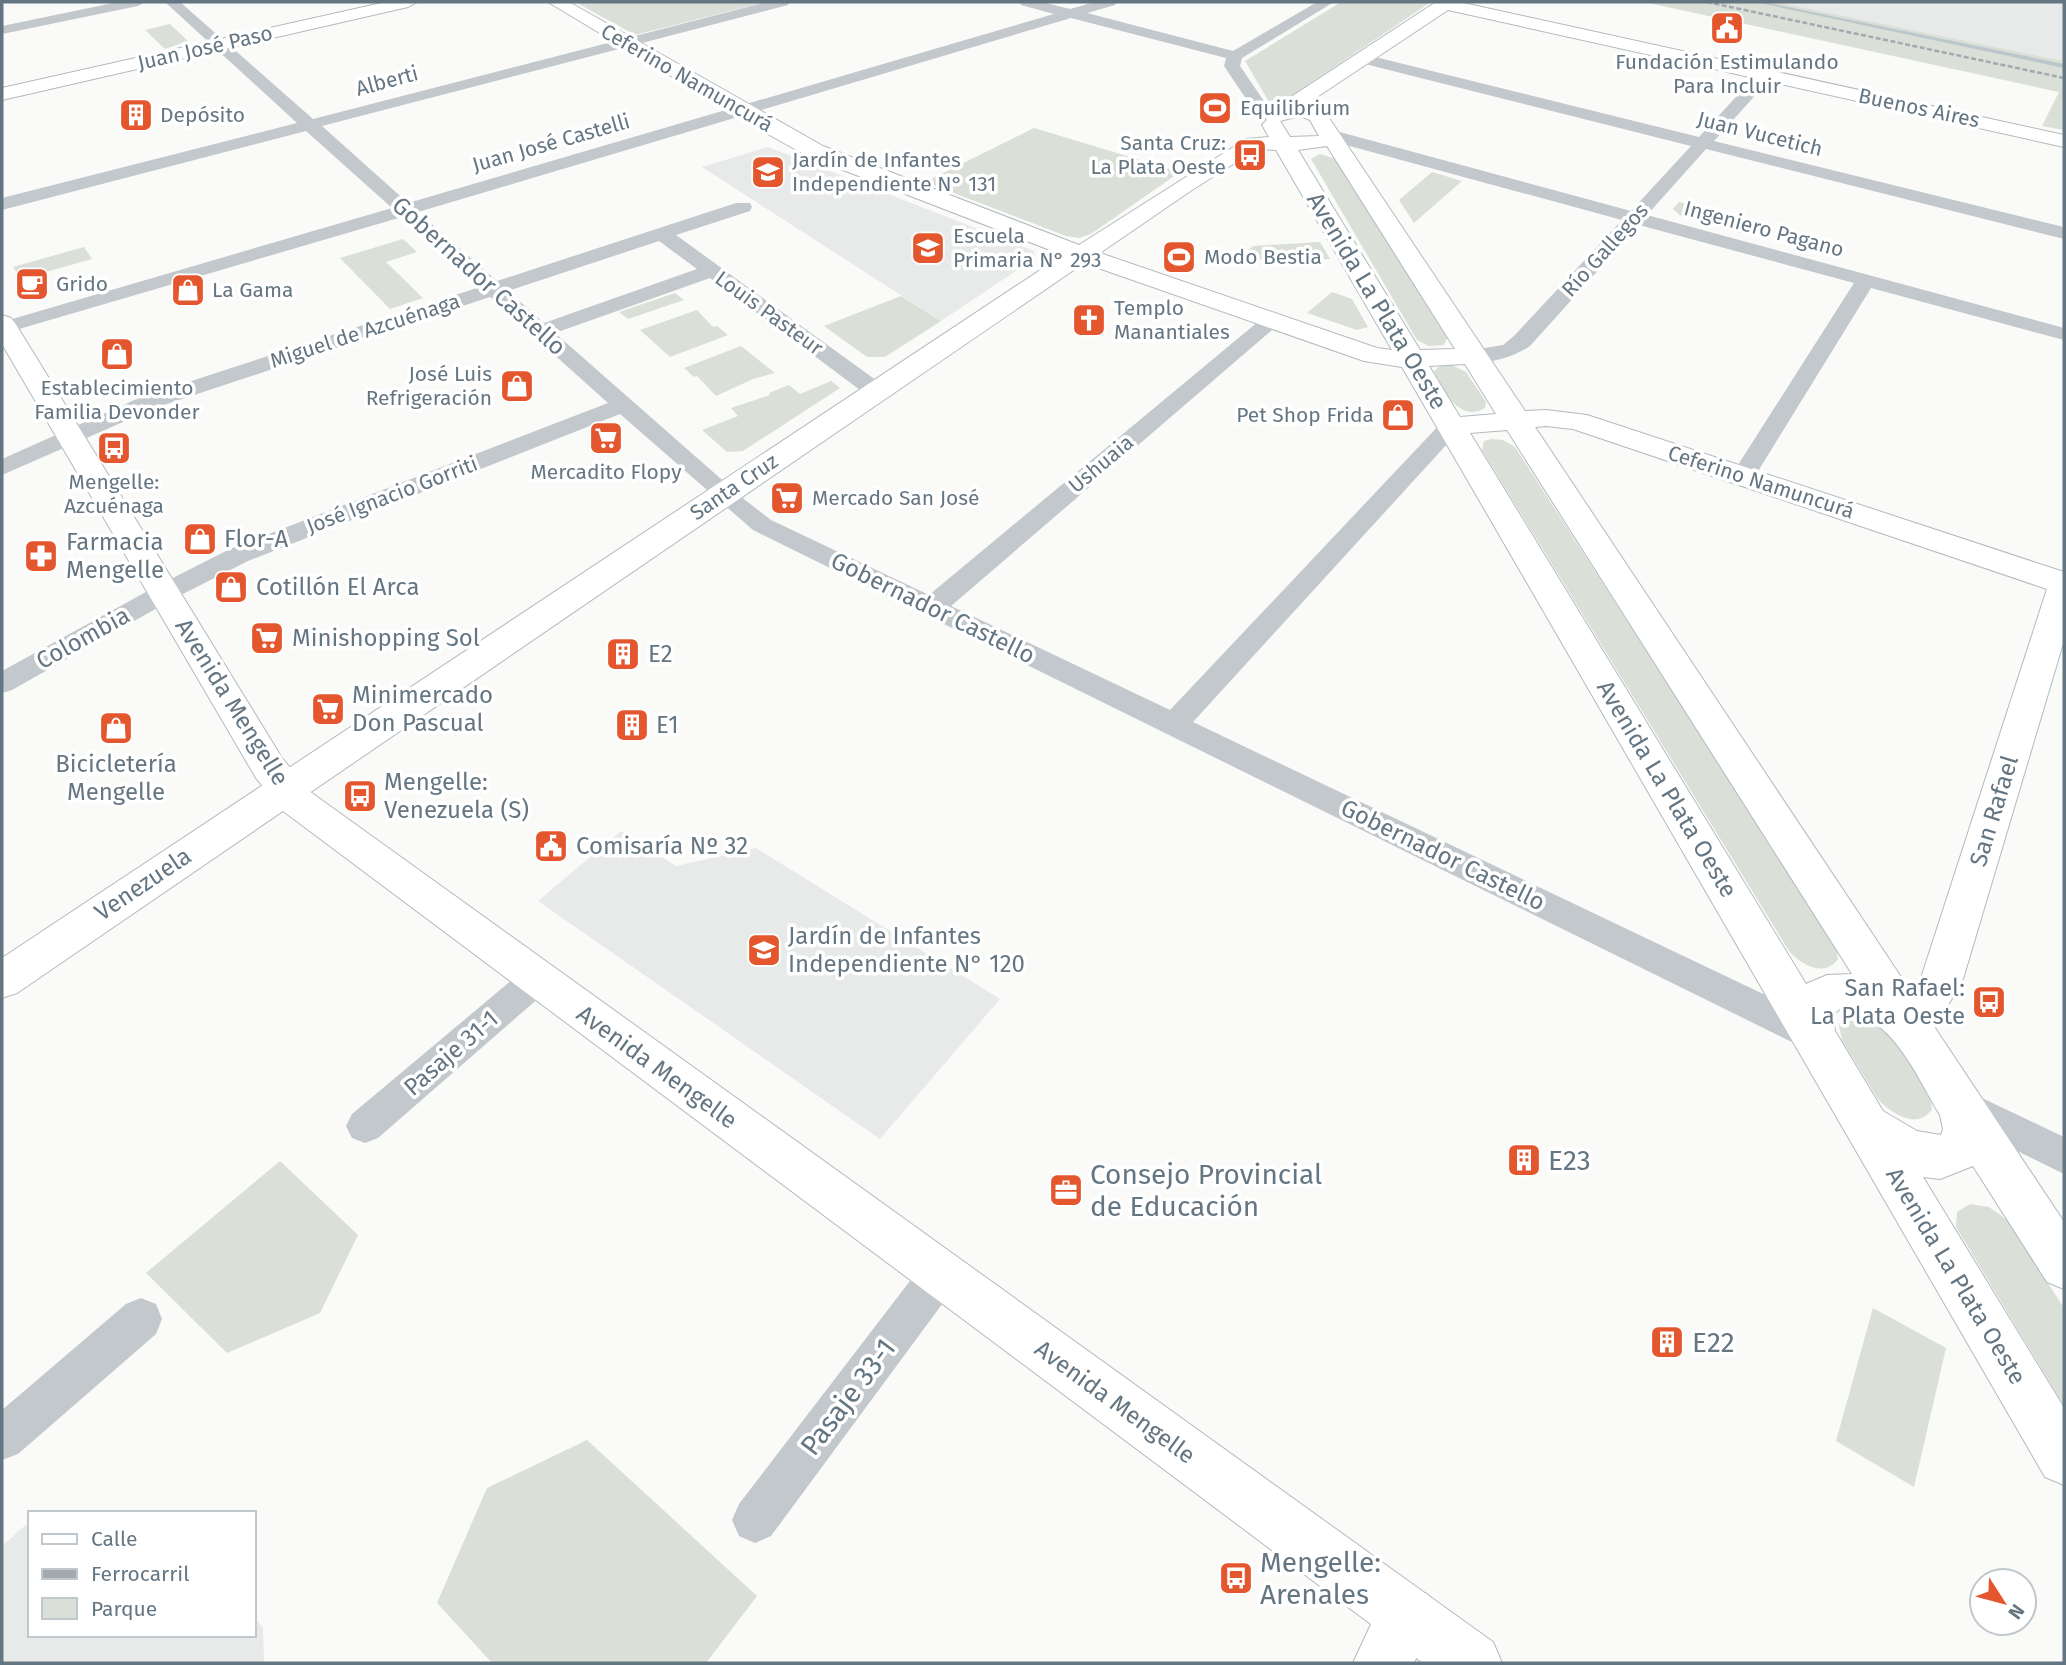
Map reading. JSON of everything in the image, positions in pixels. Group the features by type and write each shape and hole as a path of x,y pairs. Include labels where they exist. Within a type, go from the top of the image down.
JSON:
{"main road":[{"name":"Juan José Paso","path":"2,94 408,2"},
{"name":"Ceferino Namuncurá","path":"557,2 786,136 831,158 1081,254 1373,355 1412,359"},
{"name":"Santa Cruz","path":"284,788 1184,185 1277,126 1363,59 1446,3"},
{"name":"Buenos Aires","path":"1446,3 2064,141"},
{"name":"Santa Cruz","path":"1277,126 1317,144 1327,140 1315,102 1350,75 1363,59"},
{"path":"1277,126 1297,110 1324,125"},
{"name":"Avenida La Plata Oeste","path":"1324,125 2064,1265"},
{"name":"Avenida La Plata Oeste","path":"1277,126 1451,426 2064,1458"},
{"name":"Avenida Mengelle","path":"3,325 269,768 309,813 940,1274 1394,1639 1472,1663"},
{"name":"Río Gallegos","path":"1412,359 1474,356"},
{"name":"Ceferino Namuncurá","path":"1451,426 1554,418 1577,421 2064,585"},
{"name":"San Rafael","path":"1910,1027 1930,1001 1942,979 2064,585"},
{"name":"Venezuela","path":"2,980 284,788"},
{"path":"1813,1035 1811,1010 1814,1003 1826,993 1839,990 1854,991 1878,1000 1910,1027"},
{"path":"1860,1114 1884,1139 1899,1148 1922,1157 1939,1158 1954,1154 1963,1145 1968,1134 1961,1105"}],"street":[{"path":"2,30 138,2"},
{"name":"Gobernador Castello","path":"173,2 748,516 780,535 1813,1035"},
{"name":"Alberti","path":"2,204 783,2"},
{"path":"1026,2 1235,56"},
{"name":"Juan José Castelli","path":"3,325 1110,2"},
{"path":"1277,126 1232,66 1235,56 1327,2"},
{"name":"Juan Vucetich","path":"1363,59 2064,233"},
{"name":"Río Gallegos","path":"1474,356 1510,350 1522,341 1765,75"},
{"name":"Ingeniero Pagano","path":"1324,125 1635,217 2064,334"},
{"name":"Miguel de Azcuénaga","path":"2,468 147,403 743,207"},
{"name":"Louis Pasteur","path":"662,234 876,391"},
{"path":"540,331 712,271"},
{"path":"1743,476 1866,280"},
{"name":"Ushuaia","path":"931,608 1272,320"},
{"name":"José Ignacio Gorriti","path":"164,593 257,547 623,405"},
{"path":"1174,724 1451,426"},
{"name":"Colombia","path":"2,683 164,593"},
{"name":"Pasaje 31-1","path":"365,1126 537,979"},
{"path":"1961,1105 2064,1156"},
{"name":"Pasaje 33-1","path":"755,1520 940,1274"},
{"path":"2,1438 141,1319"}],"shaded area":[{"path":"1776,2 2064,2 2064,61"},
{"name":"Escuela Primaria N° 293","path":"768,147 1034,251 1035,258 941,321 702,167"},
{"name":"Jardín de Infantes Independiente N° 120","path":"621,831 676,866 756,848 1000,999 880,1139 538,901"},
{"path":"28,1523 28,1637 256,1637 256,1619 263,1628 264,1663 2,1663 2,1546"}],"green space":[{"path":"575,2 766,2 635,35"},
{"path":"1341,2 1431,2 1282,102 1269,102 1245,61"},
{"path":"1644,2 1776,2 2064,61 2064,130 2042,126 2059,92"},
{"path":"170,24 188,41 165,49 145,30"},
{"path":"1034,128 1180,172 1091,234 1079,238 1066,236 925,182"},
{"path":"1320,154 1336,159 1447,338 1444,345 1429,346 1417,340 1311,159"},
{"path":"1432,172 1462,181 1414,223 1399,200"},
{"path":"1679,202 1753,221 1744,234 1682,217 1673,209"},
{"path":"403,239 417,252 386,262 423,298 390,309 340,258"},
{"path":"1320,242 1330,259 1271,263 1243,254 1253,246"},
{"path":"84,247 92,259 21,279 13,267"},
{"path":"1332,292 1352,299 1368,327 1357,330 1307,313"},
{"path":"675,293 684,300 628,319 619,312"},
{"path":"901,296 941,321 885,357 867,357 824,326"},
{"path":"697,310 713,327 717,326 728,335 670,357 640,330"},
{"path":"741,346 775,373 753,379 716,396 697,376 694,377 684,368"},
{"path":"1450,364 1466,372 1486,402 1485,408 1476,412 1467,411 1454,403 1434,371 1441,365"},
{"path":"831,381 840,388 743,451 727,452 702,430 738,416 731,408 770,395 769,393 789,385 800,394"},
{"path":"1503,440 1515,447 1836,946 1838,959 1833,965 1820,969 1806,965 1789,951 1482,450 1484,441"},
{"path":"1853,1015 1867,1016 1878,1023 1898,1044 1925,1086 1932,1109 1926,1115 1919,1119 1904,1118 1878,1099 1842,1040 1839,1026 1841,1020"},
{"path":"280,1161 358,1235 320,1313 227,1353 146,1273"},
{"path":"1970,1204 1989,1207 2007,1220 2064,1308 2064,1406 1956,1227 1957,1212"},
{"path":"1873,1308 1946,1348 1914,1487 1836,1441"},
{"path":"587,1440 757,1596 706,1663 492,1663 437,1603 487,1488"}],"waterway":[{"path":"1757,2 2064,66"}],"railway":[{"path":"1707,2 2064,78"}],"place":[{"name":"Fundación Estimulando Para Incluir","path":"1727,28"},
{"name":"Equilibrium","path":"1215,108"},
{"name":"Depósito","path":"136,115"},
{"name":"Santa Cruz: La Plata Oeste","path":"1250,155"},
{"name":"Jardín de Infantes Independiente N° 131","path":"768,172"},
{"name":"Escuela Primaria N° 293","path":"928,248"},
{"name":"Modo Bestia","path":"1179,257"},
{"name":"Grido","path":"32,284"},
{"name":"La Gama","path":"188,290"},
{"name":"Templo Manantiales","path":"1089,320"},
{"name":"Establecimiento Familia Devonder","path":"117,354"},
{"name":"José Luis Refrigeración","path":"517,386"},
{"name":"Pet Shop Frida","path":"1398,415"},
{"name":"Mercadito Flopy","path":"606,438"},
{"name":"Mengelle: Azcuénaga","path":"114,448"},
{"name":"Mercado San José","path":"787,498"},
{"name":"Flor-A","path":"200,539"},
{"name":"Farmacia Mengelle","path":"41,556"},
{"name":"Cotillón El Arca","path":"231,587"},
{"name":"Minishopping Sol","path":"267,638"},
{"name":"E2","path":"623,654"},
{"name":"Minimercado Don Pascual","path":"328,709"},
{"name":"E1","path":"632,725"},
{"name":"Bicicletería Mengelle","path":"116,728"},
{"name":"Mengelle: Venezuela (S)","path":"360,796"},
{"name":"Comisaría Nº 32","path":"551,846"},
{"name":"Jardín de Infantes Independiente N° 120","path":"764,950"},
{"name":"San Rafael: La Plata Oeste","path":"1989,1002"},
{"name":"E23","path":"1524,1160"},
{"name":"Consejo Provincial de Educación","path":"1066,1190"},
{"name":"E22","path":"1667,1342"},
{"name":"Mengelle: Arenales","path":"1236,1578"}]}
